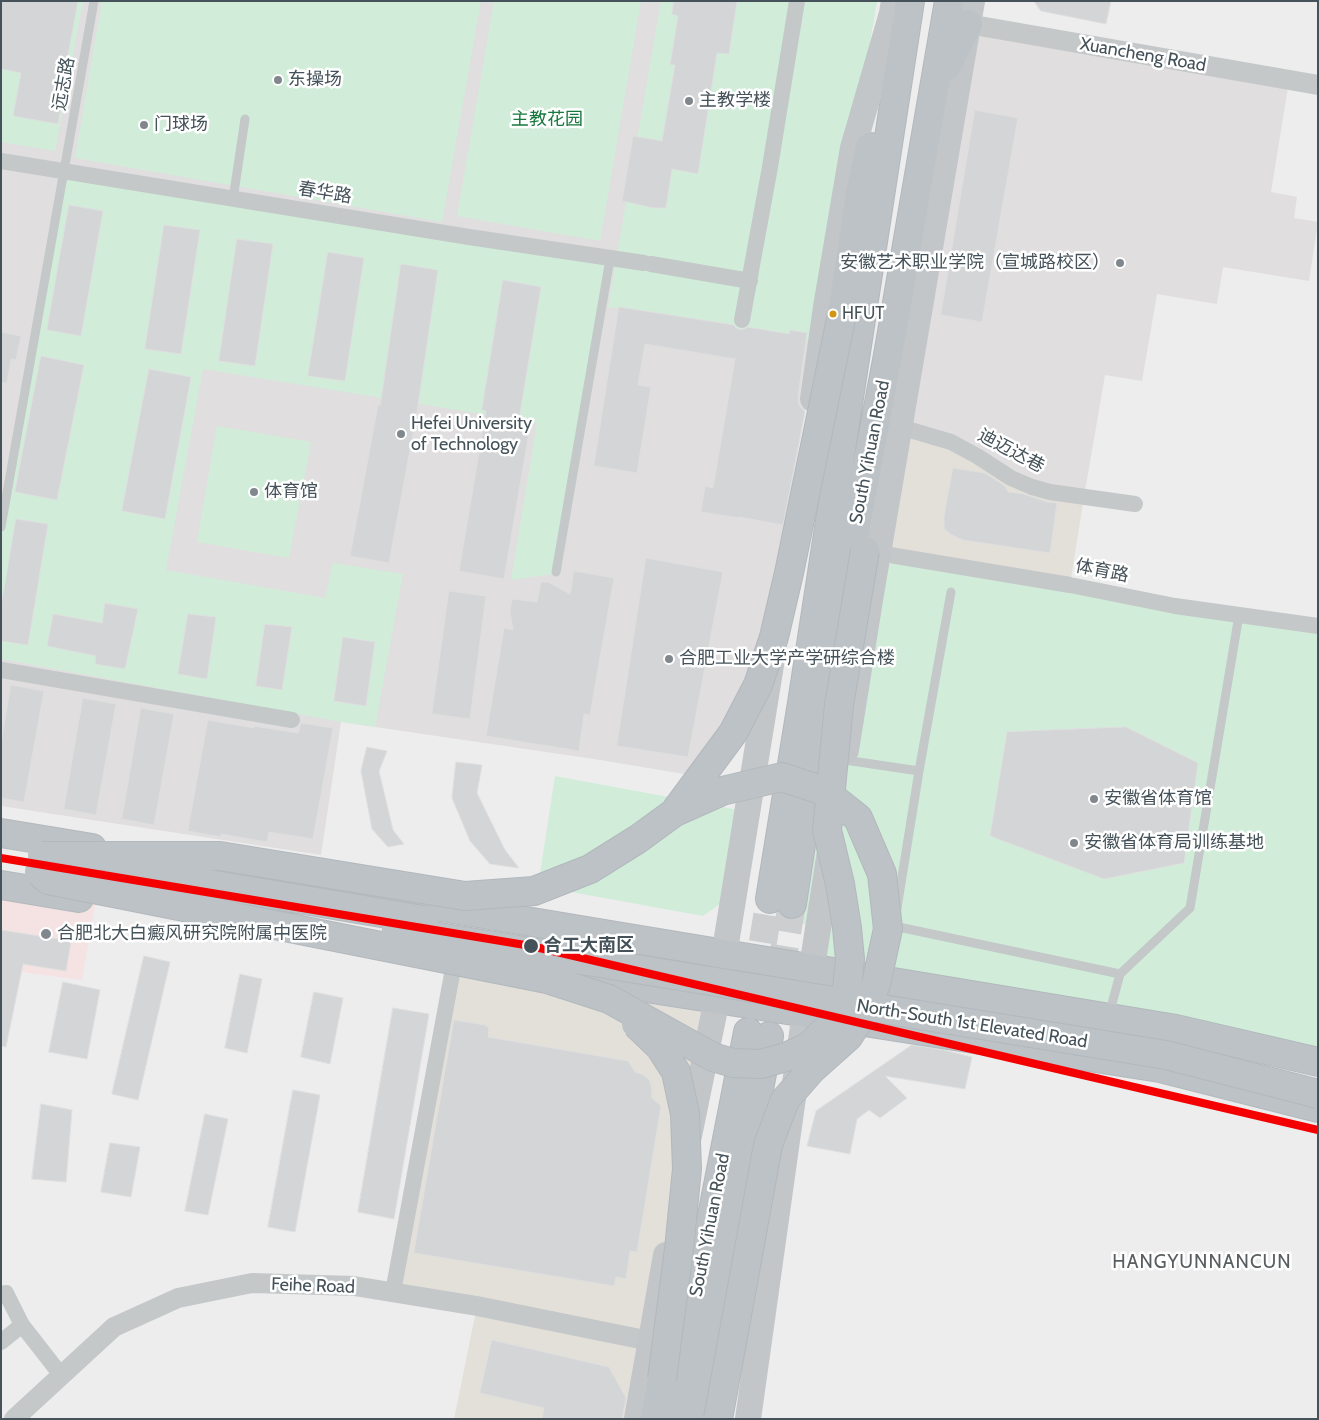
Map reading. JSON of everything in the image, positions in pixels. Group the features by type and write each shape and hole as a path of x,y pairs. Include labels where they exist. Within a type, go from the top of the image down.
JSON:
{"highway":[{"name":"South Yihuan Road","path":"895,4 901,60 802,703 781,902 822,706 888,354 933,93 959,11"},
{"path":"675,812 734,734 758,685 774,637 842,314 860,194 873,136 901,60"},
{"path":"718,1419 768,1145 785,1100 812,1069 848,1037 864,1011 876,984 888,929 882,874 858,818 824,791 782,777 722,791 675,812 638,839 590,869 534,890 465,896 220,856 41,864 48,880 547,978 610,1000 713,1057 733,1063 761,1064 786,1057 808,1047 830,1026 846,998 850,959 848,928 827,830 839,705 872,552 893,396 888,354"},
{"path":"1,833 1176,1029 1318,1062"},
{"name":"North-South 1st Elevated Road","path":"1,850 41,864 1166,1055 1318,1094"},
{"name":"North-South 1st Elevated Road","path":"1,866 41,864 1176,1043 1318,1077"},
{"path":"1,885 1160,1068 1318,1108"},
{"path":"610,1000 660,1046 676,1072 686,1114 687,1169 679,1249 655,1419"},
{"name":"South Yihuan Road","path":"675,1419 692,1318 759,1034 698,1419"}],"main road":[{"path":"637,1419 650,1341 724,954 787,571 826,307 853,148 895,4"},
{"path":"748,1419 805,1012 845,760 872,552 900,427 959,11"}],"street":[{"path":"742,320 797,1"},
{"name":"Xuancheng Road","path":"959,11 1318,85"},
{"name":"春华路","path":"1,161 750,281"},
{"name":"迪迈达巷","path":"900,427 950,442 977,456 1011,478 1032,487 1050,492 1135,504"},
{"name":"体育路","path":"872,552 1070,585 1175,606 1318,626"},
{"path":"1,670 292,720"},
{"path":"393,1292 455,958"},
{"name":"Feihe Road","path":"14,1419 114,1326 178,1298 252,1283 354,1286 477,1306 650,1341"},
{"path":"1,1294 6,1293 22,1325 61,1375"},
{"path":"1,1342 22,1325"}],"lane":[{"name":"远志路","path":"1,527 3,505 65,172 94,1"},
{"path":"233,199 245,119"},
{"path":"556,572 610,258"},
{"path":"951,592 894,926 1120,974"},
{"path":"1108,1018 1120,974 1190,908 1239,615"},
{"path":"845,760 920,771"}],"shaded area":[{"name":"Hefei University of Technology","path":"1,1 877,1 753,718 690,775 341,722 321,855 1,806"},
{"name":"安徽艺术职业学院（宣城路校区）","path":"968,24 1289,81 1271,192 1297,197 1294,218 1318,222 1309,281 1223,267 1217,304 1157,294 1142,381 1105,375 1084,497 1050,492 900,427"},
{"path":"900,427 1084,497 1070,585 878,553"},
{"name":"合肥北大白癜风研究院附属中医院","path":"1,885 96,900 82,980 1,968"},
{"path":"455,958 717,999 637,1419 454,1419 477,1306 393,1292"}],"green space":[{"path":"1,1 83,1 55,151 1,142"},
{"name":"东操场","path":"102,1 481,1 442,222 75,158"},
{"name":"主教花园","path":"494,1 641,1 600,241 457,216"},
{"path":"661,1 877,1 818,342 608,307"},
{"path":"65,171 610,259 552,574 511,580 537,423 203,369 166,570 325,598 333,563 403,574 375,727 1,659 1,521"},
{"name":"体育馆","path":"217,426 311,442 289,558 197,542"},
{"name":"安徽省体育局训练基地","path":"857,553 1318,626 1318,1062 812,968 818,927 798,923"},
{"path":"555,776 739,810 727,899 703,916 538,886"}],"building":[{"path":"1,1 78,1 58,124 13,116 21,73 1,69"},
{"name":"主教学楼","path":"674,1 737,1 729,54 717,53 698,174 672,169 666,208 654,208 622,201 633,136 662,141 675,65 670,65 678,16 672,14"},
{"path":"1034,1 1111,1 1106,24 1041,11"},
{"path":"975,110 1018,118 982,322 941,315"},
{"path":"69,205 103,211 81,336 47,330"},
{"path":"164,225 200,230 181,354 145,349"},
{"path":"237,239 273,244 255,366 219,361"},
{"path":"328,252 364,258 345,381 308,376"},
{"path":"401,264 438,270 417,412 389,563 350,556 378,405 380,405"},
{"path":"503,280 541,287 518,425 530,427 504,579 459,571 486,411 482,410"},
{"path":"619,307 734,325 741,330 748,327 789,334 790,330 807,333 798,397 799,405 805,412 783,525 701,512 705,486 713,488 735,359 645,344 638,385 651,387 637,473 594,466"},
{"path":"1,332 21,336 16,360 11,359 7,383 1,383"},
{"path":"41,356 84,365 57,500 15,492"},
{"path":"149,369 191,377 165,519 122,511"},
{"path":"953,468 985,473 1005,486 1008,492 1024,494 1047,502 1057,503 1050,553 963,540 944,529 944,517"},
{"path":"16,519 48,524 28,645 1,641 1,607"},
{"name":"合肥工业大学产学研综合楼","path":"646,558 723,572 688,757 617,746"},
{"path":"574,571 614,578 590,715 584,714 579,751 486,736 504,628 513,630 510,611 512,599 537,602 541,582 548,582 570,594"},
{"path":"449,591 486,596 470,719 432,714"},
{"path":"105,603 138,609 125,669 95,664 96,656 47,646 53,614 102,623"},
{"path":"188,614 216,617 207,679 178,674"},
{"path":"265,624 292,627 282,690 256,686"},
{"path":"343,637 375,642 366,706 334,701"},
{"path":"11,685 44,691 24,802 1,798 1,744"},
{"path":"83,698 116,704 96,815 64,809"},
{"path":"141,708 174,714 154,825 122,819"},
{"path":"208,720 298,733 301,723 333,728 313,839 269,832 267,842 221,834 221,837 188,831"},
{"name":"安徽省体育馆","path":"1126,727 1198,763 1184,863 1104,879 990,836 1007,732"},
{"path":"367,747 387,751 379,771 393,830 404,844 388,847 372,829 361,771"},
{"path":"456,762 482,765 477,793 505,850 519,868 490,864 470,841 452,798"},
{"path":"1,930 71,941 66,971 23,964 6,1047 1,1046"},
{"path":"144,956 170,962 138,1100 112,1094"},
{"path":"240,974 262,979 247,1053 225,1048"},
{"path":"63,982 100,990 87,1059 49,1052"},
{"path":"314,992 343,998 330,1064 301,1057"},
{"path":"393,1008 429,1014 394,1219 358,1212"},
{"path":"454,1020 485,1025 489,1028 488,1037 628,1061 635,1072 644,1075 650,1081 651,1097 661,1106 637,1252 630,1251 626,1279 616,1277 614,1286 414,1253"},
{"path":"912,1045 972,1057 965,1089 885,1076 907,1098 880,1118 869,1110 857,1119 850,1154 807,1146 816,1111"},
{"path":"293,1090 320,1095 295,1232 268,1227"},
{"path":"41,1104 72,1110 66,1182 32,1179"},
{"path":"205,1114 228,1119 208,1215 185,1211"},
{"path":"110,1143 140,1147 131,1197 101,1192"},
{"path":"492,1340 609,1367 626,1398 622,1419 542,1419 544,1408 480,1393"}],"tunnel":[{"path":"756,984 770,899"},
{"path":"773,1015 792,904"}],"transit line":[{"path":"1,858 531,946 1318,1130"}],"place":[{"name":"东操场","path":"278,80"},
{"name":"主教学楼","path":"689,101"},
{"name":"门球场","path":"144,125"},
{"name":"安徽艺术职业学院（宣城路校区）","path":"1120,263"},
{"name":"HFUT","path":"833,314"},
{"name":"Hefei University of Technology","path":"401,434"},
{"name":"体育馆","path":"254,492"},
{"name":"合肥工业大学产学研综合楼","path":"669,659"},
{"name":"安徽省体育馆","path":"1094,799"},
{"name":"安徽省体育局训练基地","path":"1074,843"},
{"name":"合肥北大白癜风研究院附属中医院","path":"46,934"},
{"name":"合工大南区","path":"531,946"}],"district":[{"name":"HANGYUNNANCUN","path":"1202,1262"}]}
